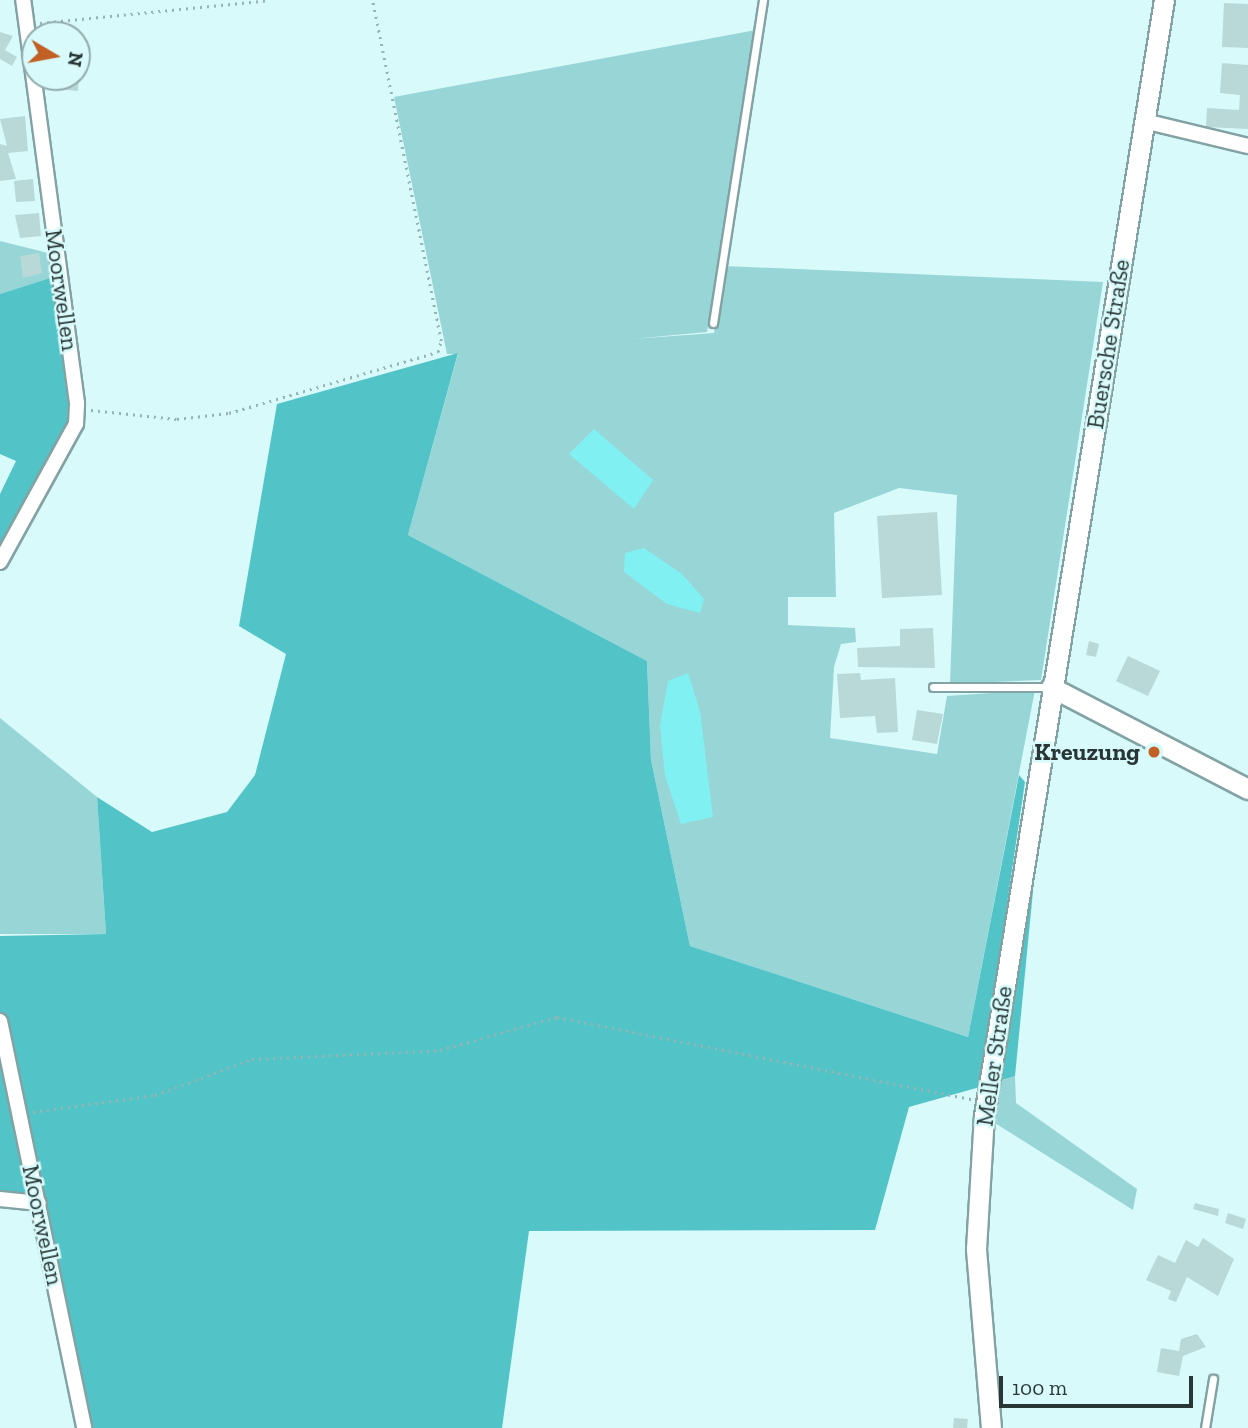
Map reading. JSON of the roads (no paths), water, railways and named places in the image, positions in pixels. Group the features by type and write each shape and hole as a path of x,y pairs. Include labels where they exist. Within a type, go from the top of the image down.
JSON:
{"main road":[{"name":"Buersche Straße","path":"1051,687 1164,0"},
{"path":"1051,687 1248,789"},
{"name":"Meller Straße","path":"991,1428 976,1249 986,1102 1051,687"}],"street":[{"name":"Moorwellen","path":"0,562 76,424 77,408 23,0"},
{"path":"1144,121 1248,146"},
{"name":"Moorwellen","path":"0,1021 84,1428"},
{"path":"0,1199 39,1203"}],"lane":[{"path":"713,323 763,0"},
{"path":"933,687 1051,687"},
{"path":"1205,1428 1213,1379"}],"place":[{"name":"Kreuzung","path":"1154,752"}]}
